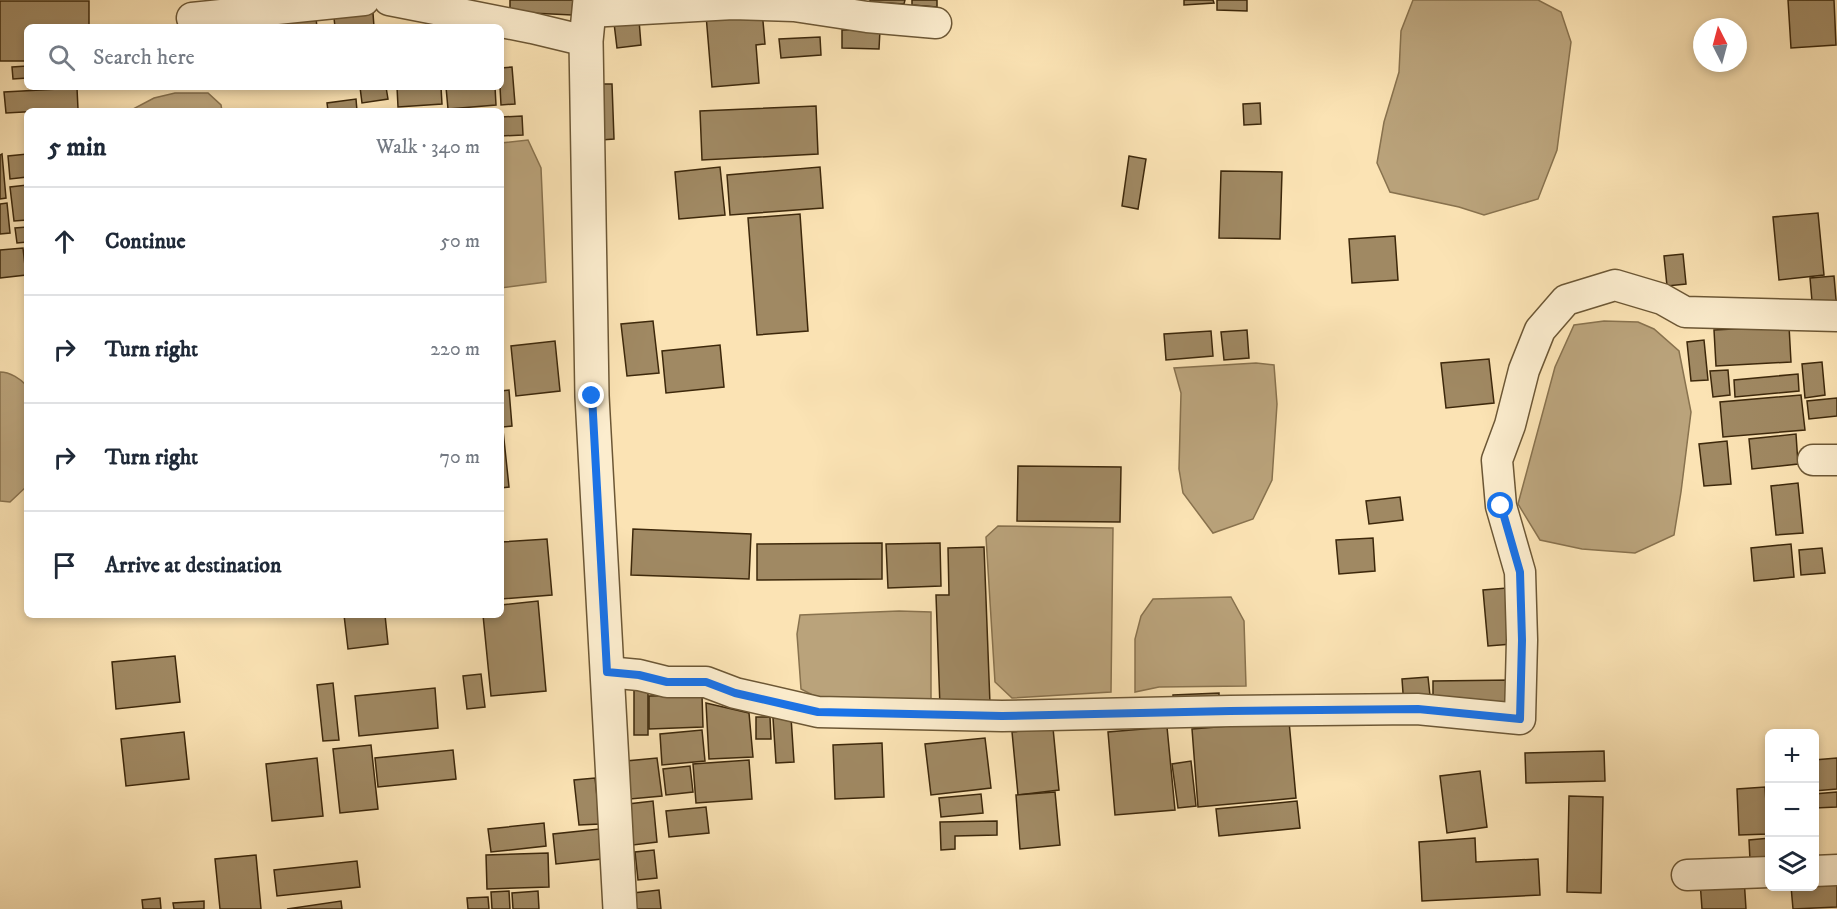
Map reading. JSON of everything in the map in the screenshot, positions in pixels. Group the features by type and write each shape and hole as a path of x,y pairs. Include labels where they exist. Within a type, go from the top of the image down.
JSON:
{"street":[{"path":"192,18 364,0"},
{"path":"389,0 532,28 588,18 733,4 794,6 867,17 936,23"},
{"path":"588,18 592,396 620,909"},
{"path":"607,672 639,675 667,682 706,682 735,693 818,712 1002,716 1418,709 1520,719 1522,640 1520,572 1501,506 1497,460 1510,425 1524,370 1540,330 1566,300 1615,285 1662,299 1685,312 1837,316"},
{"path":"1819,871 1837,870"},
{"path":"1687,875 1765,872"}],"shaded area":[{"path":"1413,0 1538,0 1561,12 1571,42 1557,150 1538,199 1484,215 1459,207 1390,192 1377,163 1384,122 1399,72 1401,31"},
{"path":"175,93 208,93 222,108 135,108 154,98"},
{"path":"528,140 541,168 546,282 504,288 504,143"},
{"path":"1604,321 1638,322 1654,329 1679,351 1691,412 1674,535 1635,553 1582,549 1540,540 1518,504 1555,367 1574,325"},
{"path":"1256,363 1274,365 1277,404 1272,480 1253,519 1213,533 1183,493 1179,469 1181,393 1174,368"},
{"path":"0,372 15,376 24,383 24,489 10,502 0,501"},
{"path":"998,526 1113,528 1111,692 1012,698 995,682 986,537"},
{"path":"1231,597 1244,621 1246,686 1159,687 1135,692 1135,639 1141,616 1153,599"},
{"path":"931,612 931,704 822,700 801,689 797,634 800,615"}],"building":[{"path":"510,0 573,0 572,15 510,12"},
{"path":"870,0 905,0 904,4 870,2"},
{"path":"912,0 937,0 937,7 912,5"},
{"path":"1184,0 1213,0 1214,3 1184,5"},
{"path":"1217,0 1247,0 1247,11 1217,10"},
{"path":"1788,0 1834,0 1836,45 1791,48"},
{"path":"0,1 89,1 89,24 24,24 24,61 0,61"},
{"path":"315,10 317,24 261,24"},
{"path":"762,10 765,44 756,45 759,83 712,87 706,15"},
{"path":"373,13 374,24 335,24 334,18"},
{"path":"639,20 641,45 617,48 614,23"},
{"path":"842,30 880,30 879,49 842,48"},
{"path":"820,37 821,55 781,58 779,39"},
{"path":"24,66 24,78 13,79 12,67"},
{"path":"512,67 515,104 501,105 500,90 504,90 504,68"},
{"path":"599,84 612,84 614,139 601,140"},
{"path":"77,90 78,108 24,108 24,112 6,113 4,92"},
{"path":"360,90 386,90 388,99 362,103"},
{"path":"397,90 441,90 442,104 398,107"},
{"path":"446,90 495,90 496,105 448,108"},
{"path":"356,99 357,108 328,108 327,103"},
{"path":"1260,103 1261,124 1244,125 1243,104"},
{"path":"816,106 818,154 702,160 700,111"},
{"path":"522,116 523,135 504,136 504,117"},
{"path":"2,154 6,198 0,199 0,155"},
{"path":"24,154 24,177 10,179 8,156"},
{"path":"1129,156 1146,159 1138,209 1122,206"},
{"path":"720,167 725,215 679,219 675,172"},
{"path":"820,167 823,208 730,215 727,175"},
{"path":"1221,171 1282,172 1280,239 1219,238"},
{"path":"24,185 24,220 14,221 10,187"},
{"path":"7,203 10,233 0,234 0,204"},
{"path":"1818,213 1824,275 1779,280 1773,217"},
{"path":"800,214 808,331 757,335 748,218"},
{"path":"24,227 24,242 17,243 15,228"},
{"path":"1395,236 1398,280 1352,283 1349,239"},
{"path":"23,248 24,275 0,278 0,250"},
{"path":"1683,254 1686,284 1667,286 1664,256"},
{"path":"1834,276 1837,311 1813,313 1810,278"},
{"path":"653,321 659,373 627,376 621,324"},
{"path":"1789,326 1791,362 1716,366 1714,330"},
{"path":"1247,330 1249,358 1224,360 1221,332"},
{"path":"1211,331 1213,356 1166,360 1164,334"},
{"path":"1704,340 1708,380 1691,381 1687,342"},
{"path":"555,341 560,391 516,396 511,346"},
{"path":"720,345 724,387 666,393 662,351"},
{"path":"1489,359 1494,403 1446,408 1441,363"},
{"path":"1822,362 1825,395 1805,398 1802,364"},
{"path":"1728,370 1730,395 1713,397 1710,371"},
{"path":"1798,374 1799,391 1735,397 1734,380"},
{"path":"509,390 512,426 504,427 504,391"},
{"path":"1801,395 1805,430 1723,437 1720,402"},
{"path":"1837,398 1837,416 1809,419 1807,401"},
{"path":"1796,434 1798,464 1752,469 1749,439"},
{"path":"504,440 509,487 504,488"},
{"path":"1727,441 1731,484 1704,486 1699,444"},
{"path":"1018,466 1121,467 1120,522 1017,521"},
{"path":"1798,483 1803,533 1776,535 1771,486"},
{"path":"1400,497 1403,520 1369,524 1366,501"},
{"path":"633,529 751,534 749,579 631,575"},
{"path":"1373,538 1375,571 1339,574 1336,540"},
{"path":"547,539 552,595 504,599 504,542"},
{"path":"882,543 882,579 757,580 757,544"},
{"path":"940,543 941,586 888,588 886,544"},
{"path":"1791,544 1794,577 1754,581 1751,548"},
{"path":"984,547 990,704 940,707 936,595 949,595 948,548"},
{"path":"1822,548 1825,573 1801,575 1799,550"},
{"path":"1507,588 1512,644 1488,646 1483,590"},
{"path":"538,601 546,691 491,696 483,618 504,618 504,605"},
{"path":"344,618 385,618 388,644 348,649"},
{"path":"175,656 180,702 116,709 112,662"},
{"path":"481,674 485,707 467,709 463,676"},
{"path":"1428,677 1431,705 1404,707 1402,679"},
{"path":"1513,680 1513,707 1433,708 1433,681"},
{"path":"333,683 339,740 323,741 317,685"},
{"path":"435,688 438,728 359,736 355,696"},
{"path":"634,688 648,688 648,735 634,735"},
{"path":"1219,693 1219,708 1173,710 1173,695"},
{"path":"702,695 703,727 649,729 649,696"},
{"path":"706,703 749,713 753,757 709,759"},
{"path":"756,717 770,717 771,739 756,739"},
{"path":"791,717 794,762 776,763 773,718"},
{"path":"1289,721 1296,798 1198,807 1192,729"},
{"path":"1167,727 1175,810 1115,815 1108,732"},
{"path":"1053,728 1059,790 1018,795 1012,732"},
{"path":"702,730 705,761 662,765 660,734"},
{"path":"184,732 189,779 126,786 121,739"},
{"path":"985,738 991,788 931,795 925,744"},
{"path":"882,743 884,797 835,799 833,745"},
{"path":"371,745 378,809 340,813 333,749"},
{"path":"453,750 456,779 378,787 375,758"},
{"path":"1604,751 1605,781 1526,783 1525,753"},
{"path":"317,758 323,816 272,821 266,764"},
{"path":"657,758 662,796 630,799 626,761"},
{"path":"1837,758 1837,789 1819,791 1819,760"},
{"path":"749,760 752,799 696,803 693,764"},
{"path":"1191,761 1196,806 1178,808 1172,764"},
{"path":"690,766 693,792 666,795 663,769"},
{"path":"1480,771 1487,827 1447,833 1440,776"},
{"path":"595,778 600,824 579,825 574,780"},
{"path":"1765,787 1765,834 1739,835 1737,789"},
{"path":"1055,792 1060,845 1020,849 1016,795"},
{"path":"1837,792 1837,807 1819,808 1819,794"},
{"path":"981,794 983,813 941,817 939,798"},
{"path":"1569,796 1603,797 1601,893 1567,892"},
{"path":"653,801 657,842 633,845 628,804"},
{"path":"1297,801 1300,828 1219,836 1216,809"},
{"path":"706,807 709,833 669,837 666,811"},
{"path":"997,821 997,835 955,836 955,849 941,850 940,822"},
{"path":"544,823 546,846 491,852 488,829"},
{"path":"599,829 602,859 556,864 553,834"},
{"path":"1475,838 1476,862 1538,859 1540,895 1422,901 1419,842"},
{"path":"1765,838 1765,858 1750,860 1749,840"},
{"path":"654,850 657,878 638,880 635,852"},
{"path":"548,853 549,887 487,889 486,855"},
{"path":"256,855 261,909 220,909 215,859"},
{"path":"357,861 360,887 277,896 274,870"},
{"path":"1837,877 1837,907 1793,909 1791,891 1819,891 1819,879"},
{"path":"1744,878 1746,909 1702,909 1700,881"},
{"path":"659,890 661,909 634,909 633,893"},
{"path":"509,891 510,909 492,909 491,892"},
{"path":"538,891 539,909 513,909 512,893"},
{"path":"488,897 489,909 468,909 467,898"},
{"path":"160,898 161,909 143,909 142,900"},
{"path":"204,901 204,909 174,909 173,903"},
{"path":"341,901 342,909 287,909"}],"route":[{"path":"592,396 607,672 639,675 667,682 706,682 735,693 818,712 1002,716 1418,709 1520,719 1522,640 1520,572 1501,506"}]}
